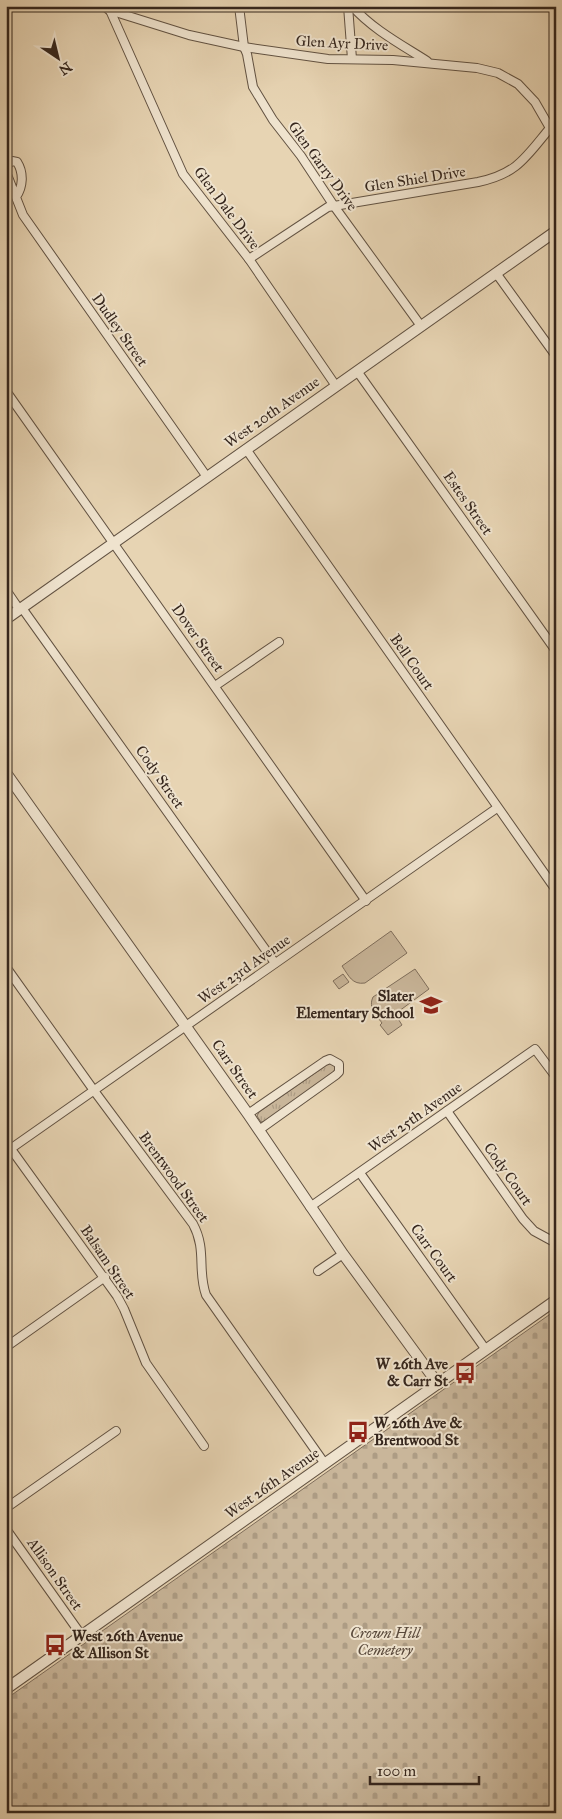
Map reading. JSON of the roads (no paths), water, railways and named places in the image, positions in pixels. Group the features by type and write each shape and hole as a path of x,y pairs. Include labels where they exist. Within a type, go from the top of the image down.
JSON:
{"street":[{"name":"Glen Garry Drive","path":"239,6 244,47 248,54 253,87 273,120 301,156 334,206 421,326"},
{"path":"348,6 352,59"},
{"path":"352,6 360,15 392,38 430,62"},
{"name":"Glen Ayr Drive","path":"107,7 189,35 244,47 328,59 430,62 477,68 510,79 518,84 535,102 553,131"},
{"name":"Glen Dale Drive","path":"107,7 183,174 249,259 336,386"},
{"name":"Glen Shiel Drive","path":"249,259 328,207 500,177 518,165 553,131"},
{"name":"Dudley Street","path":"16,197 23,215 33,231 207,477"},
{"name":"West 20th Avenue","path":"6,618 556,231"},
{"path":"496,273 556,356"},
{"name":"Estes Street","path":"357,371 556,651"},
{"name":"Dover Street","path":"6,391 366,901"},
{"name":"Bell Court","path":"246,449 556,890"},
{"name":"Cody Street","path":"6,590 275,963"},
{"path":"215,686 279,642"},
{"name":"Carr Street","path":"6,772 248,1114 310,1207 438,1384"},
{"name":"West 23rd Avenue","path":"9,1151 497,808"},
{"name":"Brentwood Street","path":"6,967 95,1092 193,1224 200,1241 202,1276 206,1295 325,1464"},
{"name":"West 25th Avenue","path":"310,1207 535,1049 556,1077"},
{"path":"248,1114 325,1061 330,1059 339,1064 339,1072 336,1075 259,1130"},
{"name":"Cody Court","path":"447,1111 522,1220 534,1231 556,1243"},
{"name":"Balsam Street","path":"9,1151 105,1278 124,1309 146,1363 204,1446"},
{"name":"Carr Court","path":"360,1173 486,1350"},
{"path":"318,1271 344,1254"},
{"path":"6,1347 105,1278"},
{"name":"West 26th Avenue","path":"6,1689 556,1300"},
{"path":"6,1508 116,1432"},
{"name":"Allison Street","path":"6,1529 82,1636"}],"place":[{"name":"Slater Elementary School","path":"431,1005"},
{"name":"W 26th Ave & Carr St","path":"465,1373"},
{"name":"W 26th Ave & Brentwood St","path":"358,1432"},
{"name":"West 26th Avenue & Allison St","path":"55,1645"}],"park label":[{"name":"Crown Hill Cemetery","path":"385,1642"}]}
